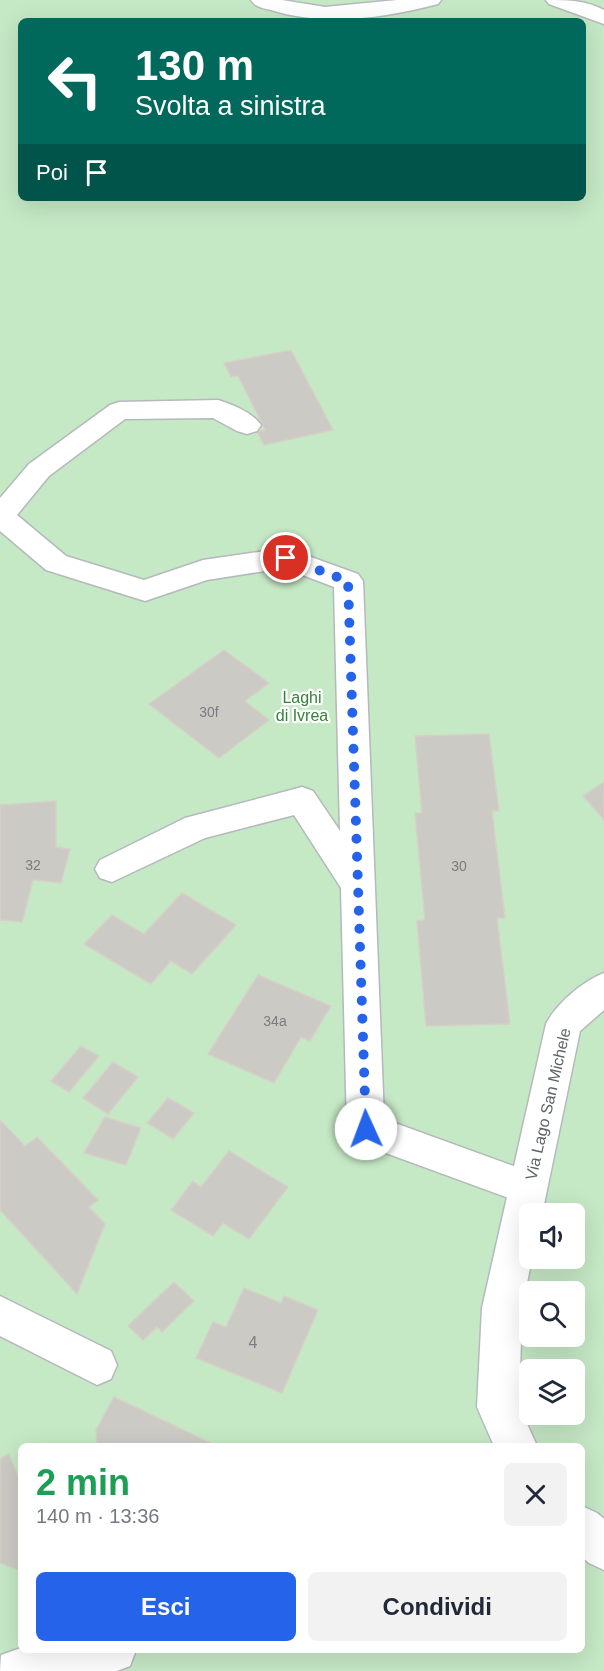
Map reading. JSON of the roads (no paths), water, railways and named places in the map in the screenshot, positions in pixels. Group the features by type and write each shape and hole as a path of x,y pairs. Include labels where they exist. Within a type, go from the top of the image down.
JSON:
{"street":[{"path":"261,0 283,9 344,14 370,12 431,0"},
{"path":"556,0 604,18"},
{"path":"247,424 218,409 119,411 39,470 0,516 57,563 145,591 203,570 286,558 348,581 366,1129 528,1188"},
{"path":"112,869 197,827 302,800 358,886"},
{"name":"Via Lago San Michele","path":"515,1443 498,1407 501,1319 564,1024 604,988"},
{"path":"0,1315 97,1365"},
{"path":"585,1531 604,1548"},
{"path":"18,1671 77,1664 106,1653"}],"park label":[{"name":"Laghi di Ivrea","path":"302,706"}]}
